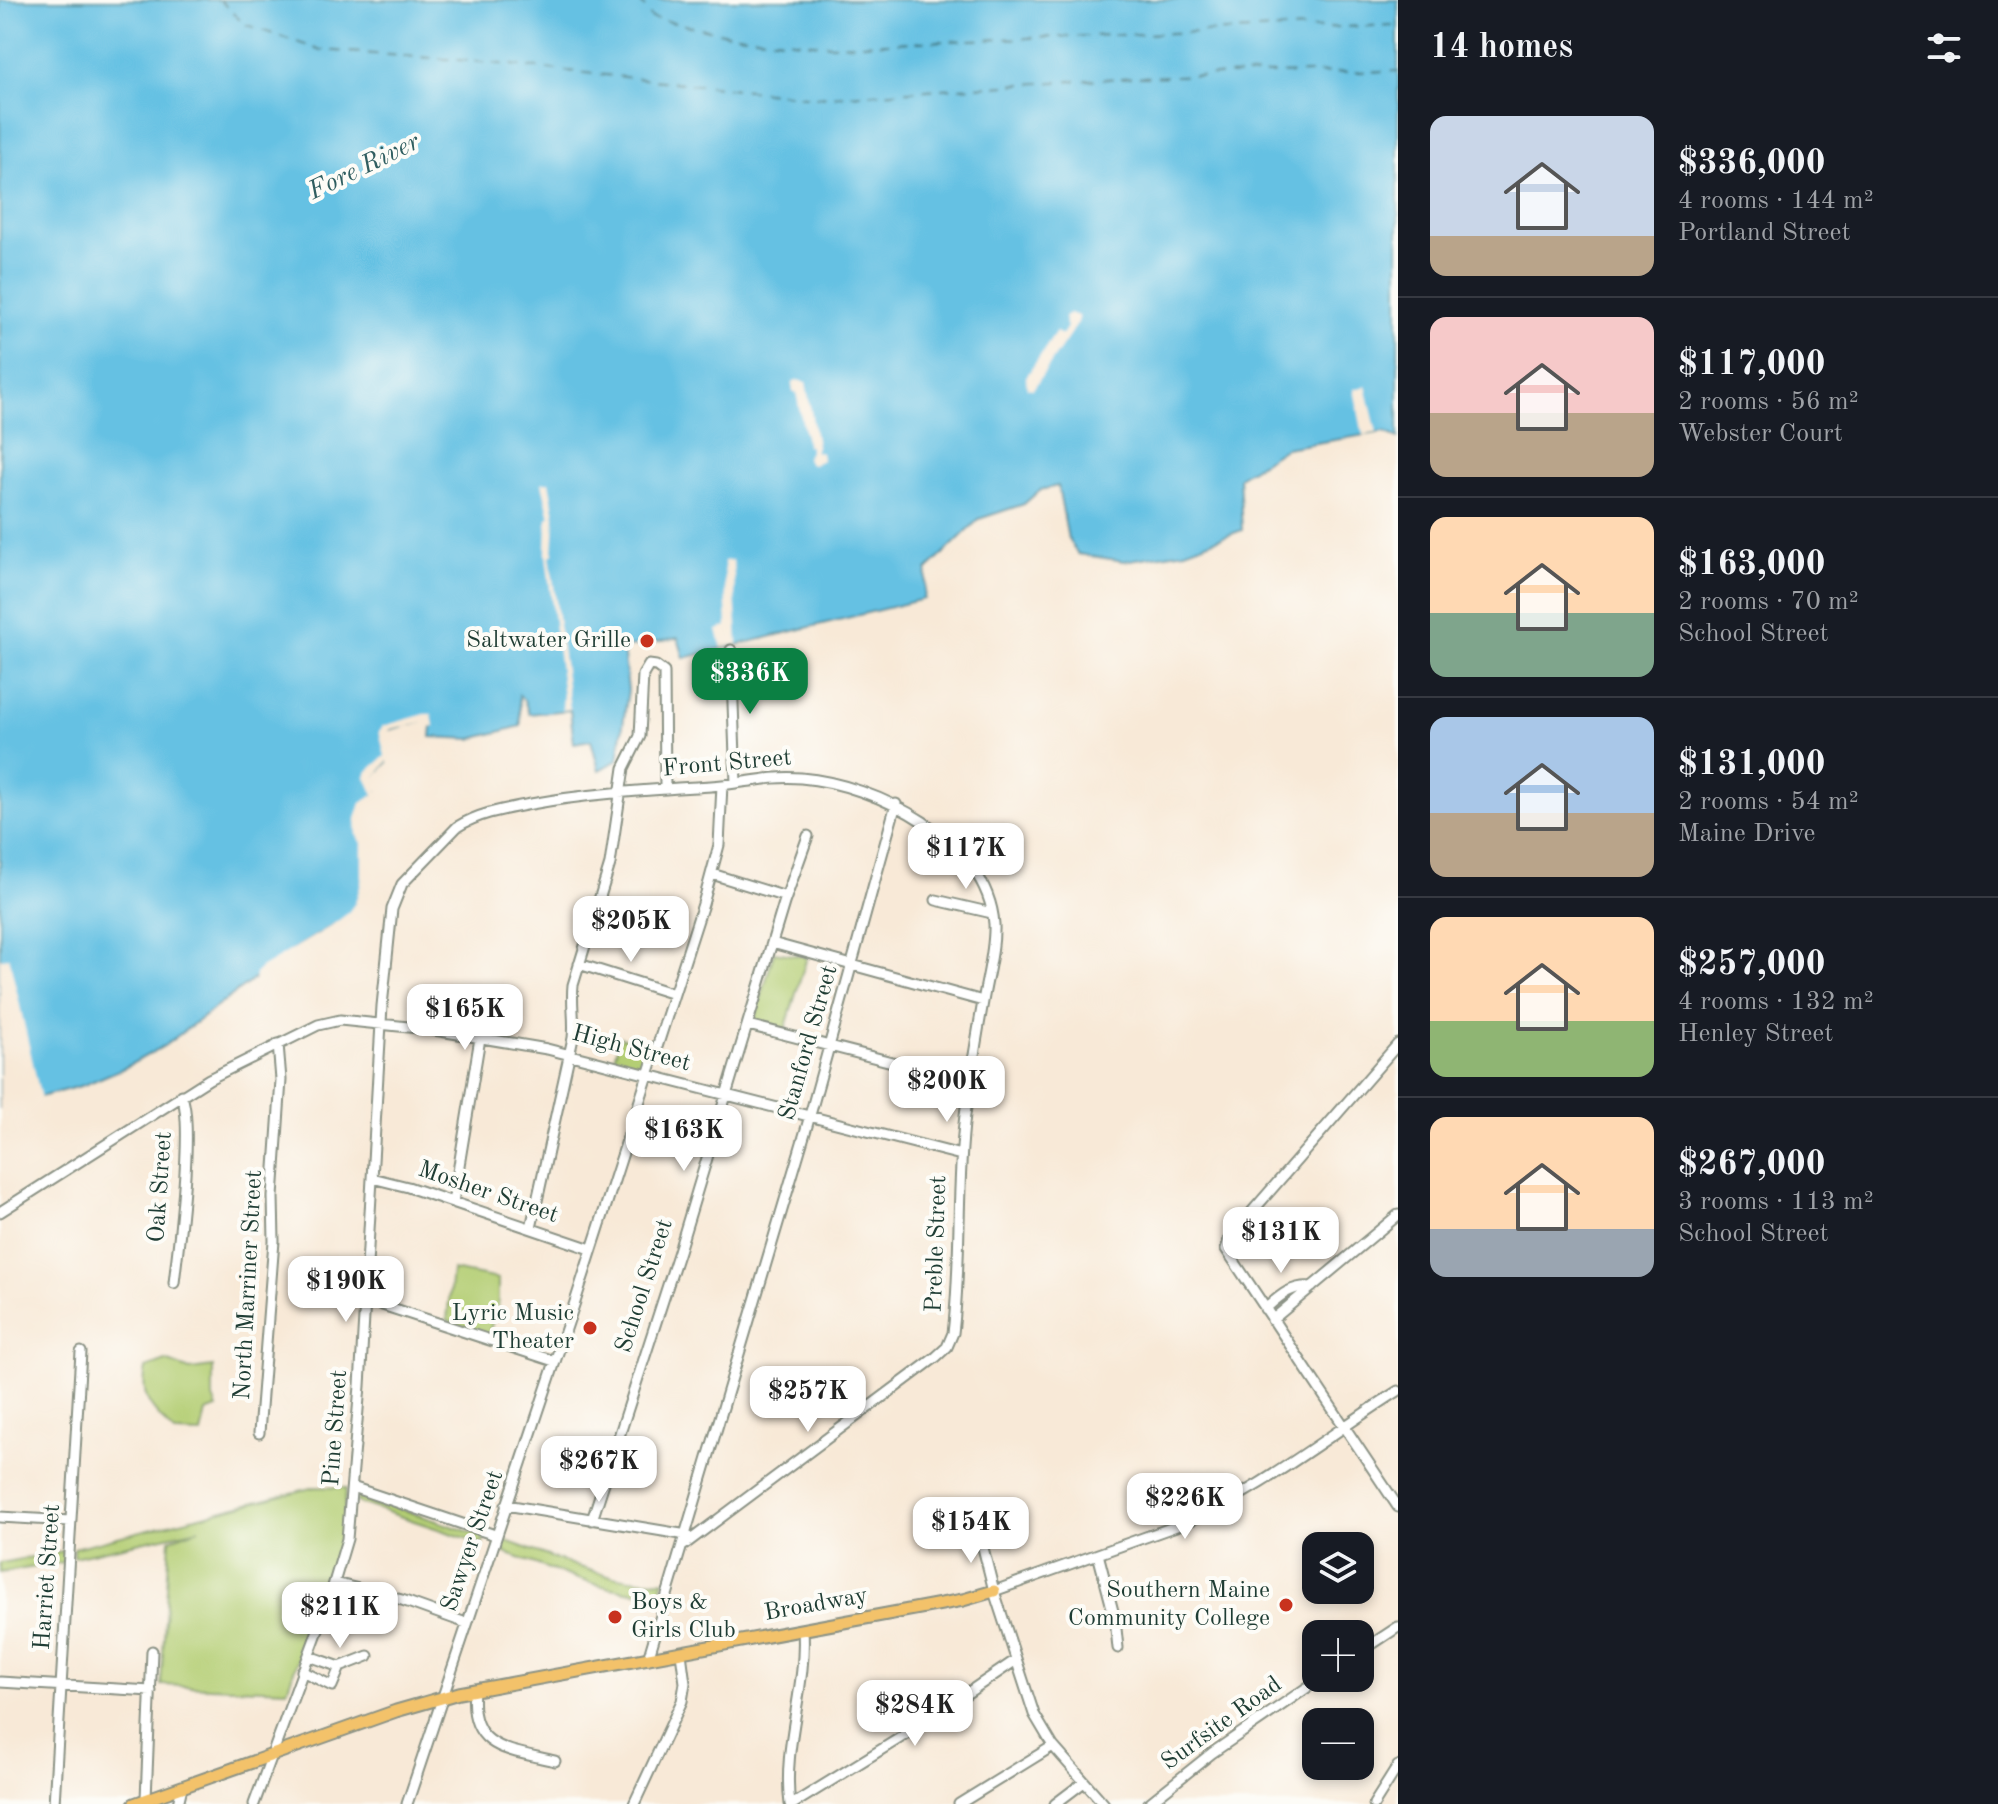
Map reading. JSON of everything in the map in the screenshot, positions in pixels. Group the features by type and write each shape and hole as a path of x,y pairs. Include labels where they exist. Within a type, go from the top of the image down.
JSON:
{"main road":[{"name":"Broadway","path":"134,1804 443,1697 963,1600 994,1591"}],"street":[{"path":"731,650 736,783"},
{"path":"531,1228 570,1054 575,1019 573,985 610,864 624,768 640,736 643,675 649,665 664,672 665,789"},
{"name":"Front Street","path":"427,859 457,827 469,819 503,809 621,792 784,777 813,779 854,788 896,804 936,830 982,884 992,913"},
{"name":"Sawyer Street","path":"407,1804 649,1075 712,874 719,845 722,785"},
{"name":"Stanford Street","path":"648,1659 810,1117 896,804"},
{"name":"School Street","path":"592,1520 679,1251 786,897 808,836"},
{"name":"Pine Street","path":"254,1804 335,1583 347,1539 388,936 395,899 402,884 427,859"},
{"path":"712,874 786,897"},
{"path":"936,900 992,913"},
{"name":"Preble Street","path":"686,1540 936,1357 951,1340 961,1155 993,943 992,913"},
{"path":"772,943 983,1001"},
{"path":"579,964 674,994"},
{"name":"High Street","path":"0,1212 181,1095 327,1022 349,1020 570,1054 961,1155"},
{"path":"748,1025 970,1082"},
{"path":"453,1202 480,1038"},
{"name":"North Marriner Street","path":"259,1433 274,1241 273,1197 281,1080 278,1044"},
{"path":"1397,1049 1230,1237 1226,1249 1398,1507"},
{"name":"Oak Street","path":"174,1283 186,1136 185,1102 181,1095"},
{"name":"Mosher Street","path":"372,1178 591,1249"},
{"path":"1272,1320 1398,1215"},
{"path":"1265,1309 1288,1290 1300,1286 1312,1287"},
{"path":"364,1299 554,1361"},
{"name":"Harriet Street","path":"54,1804 81,1352"},
{"name":"Broadway","path":"994,1591 1212,1511 1264,1481 1398,1391"},
{"path":"352,1487 495,1535"},
{"path":"506,1505 686,1540"},
{"path":"0,1517 70,1521"},
{"path":"962,1518 969,1517 977,1524 994,1591 1034,1714 1053,1746 1104,1804"},
{"path":"1098,1554 1115,1619 1118,1648"},
{"path":"335,1583 402,1600 466,1623"},
{"path":"1374,1643 1398,1627"},
{"path":"803,1630 789,1770 792,1804 913,1730 1016,1660"},
{"path":"146,1799 152,1651"},
{"path":"634,1804 682,1701 685,1683 681,1653"},
{"path":"309,1656 340,1667 368,1656"},
{"path":"302,1671 332,1686 340,1667"},
{"path":"0,1682 151,1691"},
{"path":"474,1691 473,1713 478,1728 487,1740 498,1747 555,1761"},
{"name":"Surfsite Road","path":"1148,1804 1212,1753 1302,1691"},
{"path":"959,1804 1053,1746"},
{"path":"1374,1804 1398,1766"},
{"path":"1055,1804 1084,1782"},
{"path":"178,1804 182,1787"}],"green space":[{"path":"774,952 807,957 785,1030 755,1020"},
{"path":"620,1037 649,1046 643,1066 614,1058"},
{"path":"452,1270 498,1279 498,1305 488,1336 447,1320"},
{"path":"166,1361 190,1370 213,1367 213,1398 217,1408 206,1412 201,1434 175,1433 150,1405 145,1389 146,1368"},
{"path":"315,1487 346,1488 343,1533 287,1690 161,1685 170,1539 199,1529 74,1557 74,1548"},
{"path":"358,1495 485,1537 483,1544 357,1502"},
{"path":"503,1540 602,1574 664,1580 660,1593 619,1590 499,1551"},
{"path":"63,1551 64,1562 0,1573 0,1563"}],"water":[{"name":"Fore River","path":"0,0 1398,0 1398,438 1384,432 1285,448 1239,477 1242,530 1185,551 1124,561 1078,554 1068,539 1058,486 1040,490 1024,504 979,519 927,570 924,599 684,658 678,638 623,648 628,690 618,760 599,770 591,740 574,743 570,710 529,714 519,695 521,726 472,739 431,737 430,719 385,731 387,763 372,782 377,791 363,814 363,890 351,914 294,949 164,1046 84,1085 0,1108"}],"pier":[{"path":"1069,313 1078,316 1078,323 1033,389 1027,388 1026,377 1056,332 1062,335 1067,327 1064,318"},
{"path":"796,380 806,382 817,446 815,451 821,453 822,460 812,465 806,457 810,446 807,446 796,392 793,392 792,384"},
{"path":"1366,386 1377,433 1363,435 1354,389"},
{"path":"549,482 555,516 553,554 550,556 570,709 562,710 563,695 546,554 547,518 550,517 542,483"},
{"path":"733,560 738,644 722,648 717,630 727,626 724,561"},
{"path":"432,714 434,726 430,727 428,721 391,729 387,733 390,758 376,777 379,801 366,814 366,892 358,911 352,918 276,965 254,984 255,974 261,968 328,928 347,914 355,903 362,868 362,843 357,835 356,819 361,803 374,795 366,777 368,771 385,756 379,731 383,726"},
{"path":"9,957 41,1099 0,1110 0,959"}],"ferry route":[{"path":"220,0 244,24 320,50 472,61 815,97 1135,77 1398,71"},
{"path":"639,0 652,18 728,34 831,45 1398,25"}],"place":[{"name":"Saltwater Grille","path":"647,641"},
{"name":"Lyric Music Theater","path":"590,1328"},
{"name":"Southern Maine Community College","path":"1286,1605"},
{"name":"Boys & Girls Club","path":"615,1617"}]}
